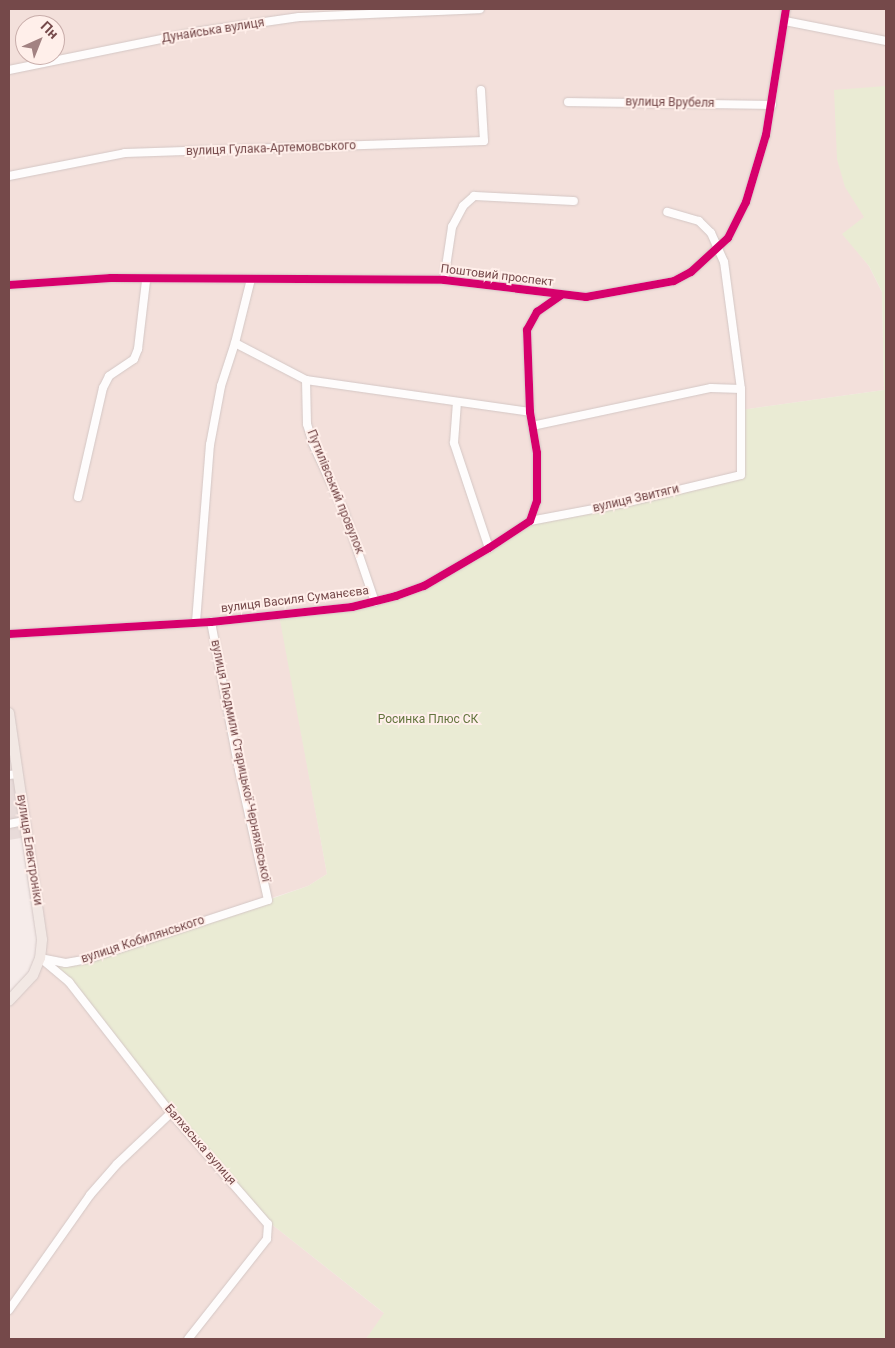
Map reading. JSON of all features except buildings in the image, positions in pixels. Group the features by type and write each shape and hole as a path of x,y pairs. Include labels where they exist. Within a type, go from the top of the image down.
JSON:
{"main road":[{"name":"вулиця Електроніки","path":"9,713 13,774 25,821 40,921 40,958"},
{"path":"9,1001 27,983 40,958"}],"street":[{"name":"Дунайська вулиця","path":"9,70 195,32 299,17 480,9"},
{"name":"Поштовий проспект","path":"9,285 51,280 444,280 586,297 674,281 691,272 718,249 728,238 746,202 772,105 786,9"},
{"path":"785,22 886,41"},
{"name":"вулиця Гулака-Артемовського","path":"9,176 125,153 484,141 481,90"},
{"name":"вулиця Врубеля","path":"568,102 772,105"},
{"path":"444,280 452,227 463,206 474,196 574,201"},
{"path":"532,426 711,388 740,389 729,283 718,249 711,233 699,221 667,212"},
{"path":"196,622 210,445 221,386 236,344 251,279"},
{"path":"78,497 103,388 109,376 134,359 138,349 146,281"},
{"path":"530,521 536,501 538,478 530,412 527,330 537,312 561,295"},
{"path":"236,344 306,380 530,412"},
{"name":"Путилівський провулок","path":"306,380 307,424 313,444 345,514 376,602"},
{"name":"вулиця Звитяги","path":"530,521 620,504 741,475 740,389"},
{"path":"457,402 454,443 489,548"},
{"name":"вулиця Василя Суманєєва","path":"9,634 211,622 376,602 424,586 489,548 530,521"},
{"name":"вулиця Людмили Старицької-Черняхівської","path":"211,622 239,770 268,900"},
{"path":"9,824 25,821"},
{"name":"вулиця Кобилянського","path":"40,958 66,963 88,959 268,900"},
{"name":"Балхаська вулиця","path":"40,958 69,982 171,1113 265,1219 270,1233 188,1339"},
{"path":"9,1310 90,1195 117,1164 171,1113"}],"shaded area":[{"path":"9,9 886,9 886,212 843,234 869,266 882,292 884,390 741,410 741,475 489,548 396,596 280,615 327,874 308,886 56,969 265,1219 385,1314 366,1339 9,1339 9,1001 40,958 9,713"},
{"path":"9,713 27,837 9,840"}],"green space":[{"name":"Росинка Плюс СК","path":"886,86 886,1339 366,1339 384,1313 265,1219 171,1113 69,982 40,958 66,963 268,900 308,886 327,874 279,615 352,607 424,586 530,521 741,475 741,410 884,390 882,292 869,266 842,234 864,217 845,187 837,159 834,90"}],"cycle path":[{"path":"9,285 111,278 444,280 586,297 674,281 691,272 728,238 746,202 766,135 786,9"},
{"path":"9,634 211,622 352,607 396,596 424,586 489,548 530,521 537,501 537,453 530,412 527,330 537,312 561,295"}]}
